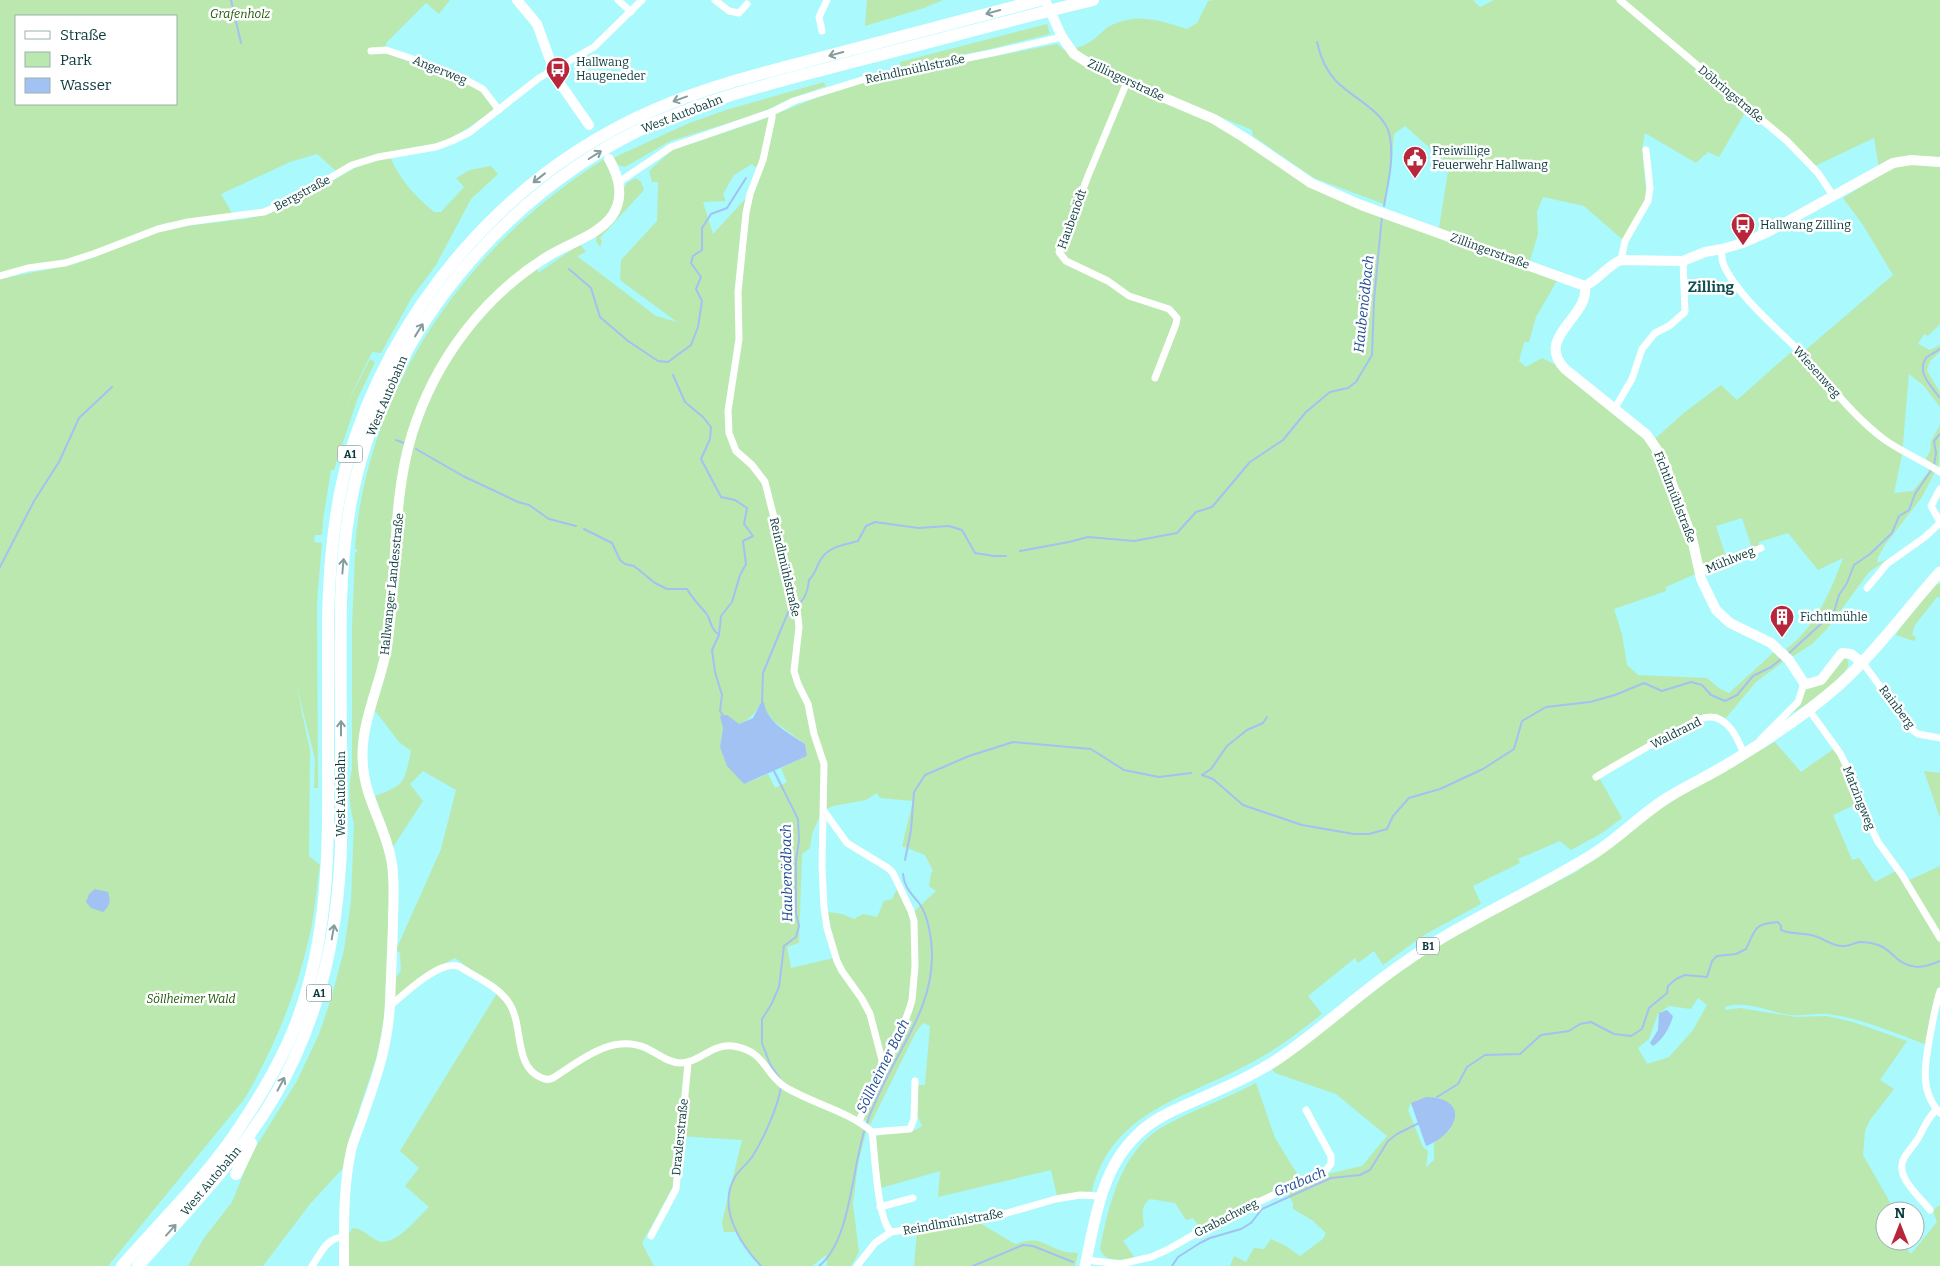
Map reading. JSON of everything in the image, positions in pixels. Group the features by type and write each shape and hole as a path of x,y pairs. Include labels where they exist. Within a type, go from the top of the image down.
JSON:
{"highway":[{"name":"West Autobahn","path":"122,1266 195,1183 238,1130 276,1067 297,1020 305,995 322,921 328,869 328,621 329,585 336,515 348,462 368,404 402,335 423,301 475,237 526,188 575,153 630,121 675,101 744,78 1040,0"},
{"name":"West Autobahn","path":"138,1266 222,1170 255,1126 274,1098 307,1029 326,966 336,914 340,872 342,815 342,568 352,499 371,432 384,399 406,352 435,306 474,257 519,212 573,169 603,150 648,126 706,104 765,85 1094,0"},
{"path":"236,1174 254,1138 255,1126"}],"main road":[{"name":"B1","path":"1086,1263 1100,1196 1109,1172 1117,1158 1137,1134 1172,1111 1267,1066 1374,984 1430,944 1535,888 1593,854 1665,799 1757,746 1809,710 1863,663 1938,576"}],"street":[{"path":"517,0 537,24 562,88 578,106 589,125"},
{"path":"618,0 631,12"},
{"name":"Bergstraße","path":"0,276 28,268 65,263 158,228 264,212 294,199 352,165 378,157 436,147 452,141 470,132 539,78 594,47 642,0"},
{"path":"715,0 734,13 739,13 747,4"},
{"path":"822,31 819,17 827,0"},
{"name":"Zillingerstraße","path":"1045,0 1061,35 1074,54 1093,66 1127,82 1214,119 1311,183 1337,196 1584,286"},
{"name":"Döbringstraße","path":"1620,0 1787,141 1818,173 1834,197"},
{"name":"Reindlmühlstraße","path":"619,182 671,147 772,112 794,102 865,79 992,53 1061,35"},
{"name":"Angerweg","path":"371,51 386,50 470,82 483,89 499,110"},
{"name":"Haubenödt","path":"1127,82 1059,252 1066,261 1108,282 1128,296 1169,309 1175,314 1177,318 1176,324 1155,378"},
{"name":"Reindlmühlstraße","path":"772,112 762,160 750,194 746,213 738,292 739,339 728,411 729,433 736,450 765,482 796,606 799,627 794,671 808,704 814,734 824,764 824,899 827,928 840,966 870,1014 882,1060 880,1074 865,1126 880,1207 886,1228 892,1232 990,1218 1056,1199 1080,1195 1100,1196"},
{"path":"1621,260 1626,241 1648,201 1650,188 1646,150"},
{"path":"609,158 619,182"},
{"path":"1584,286 1596,280 1612,264 1621,260 1683,261 1705,252 1743,243 1834,197 1893,163 1924,159 1940,162"},
{"name":"Hallwanger Landesstraße","path":"344,1266 344,1236 351,1153 382,1059 388,1030 394,900 393,870 389,849 365,783 362,749 388,644 400,498 404,467 411,437 437,374 464,332 497,296 532,267 551,254 592,232 608,220 619,200 619,182"},
{"name":"Wiesenweg","path":"1722,249 1721,256 1724,267 1740,288 1856,415 1885,440 1940,472"},
{"path":"1615,408 1632,380 1642,349 1656,333 1669,326 1685,312 1683,261"},
{"name":"Fichtlmühlstraße","path":"1584,286 1585,298 1560,336 1554,348 1556,356 1565,369 1647,435 1662,457 1692,538 1706,590 1716,610 1730,622 1763,638 1781,652 1789,660 1804,683"},
{"path":"1867,588 1887,564 1925,537 1940,522 1931,506 1940,489"},
{"name":"Mühlweg","path":"1700,572 1761,548"},
{"path":"1757,746 1763,737 1798,702 1804,683 1810,684 1821,680 1842,654 1851,654 1863,663"},
{"name":"Rainberg","path":"1863,663 1911,729 1918,734 1940,738"},
{"name":"Matzingweg","path":"1809,710 1840,753 1856,785 1862,808 1878,842 1902,874 1940,938"},
{"name":"Waldrand","path":"1596,777 1666,737 1700,719 1710,716 1719,719 1728,726 1736,736 1744,754"},
{"path":"824,810 847,843 893,873 908,902 914,921 915,966 912,1000 904,1026 880,1074"},
{"path":"389,1007 417,983 454,964 505,997 511,1006 522,1052 527,1064 534,1074 540,1078 549,1080 589,1055 618,1044 645,1048 671,1062 688,1063 714,1049 733,1046 759,1056 778,1082 785,1087 865,1126 910,1129 914,1120 915,1081"},
{"path":"1930,1210 1906,1179 1902,1167 1903,1159 1920,1135 1924,1124 1938,1111 1928,1095 1924,1070 1940,991"},
{"name":"Draxlerstraße","path":"651,1236 676,1189 688,1063"},
{"name":"Grabachweg","path":"1086,1263 1127,1264 1151,1257 1216,1222 1326,1170 1331,1164 1331,1156 1306,1110"},
{"path":"880,1207 913,1198"},
{"path":"857,1266 875,1243 892,1232"},
{"path":"312,1266 330,1240 335,1237 344,1236"}],"green space":[{"name":"Grafenholz","path":"0,0 450,0 439,14 426,3 386,43 387,53 478,88 493,105 493,111 454,137 441,142 369,156 336,171 317,154 290,162 221,194 233,215 167,223 72,259 0,273"},
{"path":"867,0 943,0 924,8 865,26"},
{"path":"1473,0 1480,7 1494,0 1940,0 1940,324 1928,336 1924,334 1918,344 1930,350 1940,345 1940,352 1930,361 1927,371 1940,392 1940,407 1924,386 1909,374 1902,455 1894,493 1913,491 1929,471 1926,458 1930,452 1931,441 1940,425 1939,464 1922,497 1885,545 1878,557 1877,563 1888,559 1869,572 1827,629 1812,644 1792,657 1786,649 1814,620 1827,596 1843,558 1818,570 1788,533 1759,542 1759,546 1752,548 1742,518 1716,526 1727,560 1666,587 1666,591 1614,609 1622,634 1627,665 1638,675 1707,678 1720,689 1729,693 1774,652 1779,654 1783,662 1756,682 1726,718 1708,716 1597,774 1622,818 1602,833 1571,850 1560,841 1518,859 1520,863 1473,886 1481,904 1424,935 1383,965 1374,951 1358,963 1355,958 1308,996 1322,1014 1295,1035 1257,1060 1153,1111 1133,1125 1116,1143 1102,1164 1092,1191 1057,1196 1051,1170 938,1197 940,1171 881,1188 875,1138 886,1133 911,1131 922,1126 916,1113 917,1085 925,1085 930,1026 923,1023 915,1034 870,1125 862,1117 866,1132 858,1164 853,1204 859,1252 851,1266 827,1266 826,1255 812,1266 761,1266 743,1243 741,1243 736,1232 724,1232 722,1222 742,1140 678,1136 674,1185 642,1243 654,1266 347,1266 347,1236 353,1228 362,1231 376,1240 390,1241 411,1225 429,1207 405,1186 419,1168 400,1151 499,990 455,958 435,968 394,998 395,980 401,970 400,953 396,950 441,849 456,790 423,771 410,784 423,801 393,847 375,796 393,789 402,781 407,770 411,751 399,742 376,712 367,710 360,740 390,871 390,907 384,1019 377,1056 350,1137 345,1166 310,1204 263,1266 188,1266 204,1238 232,1202 252,1153 297,1081 319,1034 332,996 344,950 351,901 354,823 350,796 352,769 352,628 355,553 358,550 355,549 363,489 380,431 403,376 434,324 470,276 511,232 557,192 606,158 613,176 615,199 606,218 538,268 538,273 580,244 586,252 577,256 656,316 677,322 620,280 621,260 657,221 658,182 652,182 649,171 672,150 868,81 1057,44 1064,50 1077,48 1093,40 1108,27 1118,22 1137,19 1157,20 1187,29 1197,23 1208,1","holes":["1151,88 1252,130 1253,136 1314,178 1384,204 1392,160 1394,134 1405,126 1449,165 1438,234 1295,176 1239,138","1746,111 1815,166 1874,138 1880,175 1843,198 1863,225 1893,275 1802,353 1790,353 1737,400 1721,385 1685,412 1650,443 1558,366 1542,358 1526,367 1519,361 1524,342 1529,342 1536,317 1558,279 1528,267 1538,234 1537,212 1543,197 1584,206 1623,240 1647,201 1642,149 1645,133 1696,163 1708,152 1719,157","752,164 757,168 747,197 713,234 703,202 726,201 723,194 734,175","760,704 775,722 805,744 807,756 781,768 787,782 775,788 768,774 744,784 720,747 723,728 745,721 753,715","877,793 880,798 913,801 902,846 925,855 933,871 929,886 936,891 909,916 906,905 897,889 892,899 884,901 877,917 863,914 854,919 842,914 827,912 838,957 791,968 787,947 799,943 802,854 810,848 812,834 822,811 833,806 866,800"]},
{"path":"1047,24 1050,34 990,49 901,67 900,62"},
{"path":"824,82 826,86 791,98 767,110 670,141 625,167 618,165 613,158 687,124 726,110"},
{"name":"Söllheimer Wald","path":"390,157 398,173 409,187 434,212 441,212 464,187 456,178 470,170 491,166 498,174 471,199 436,265 412,297 381,353 372,352 344,410 370,359 375,362 357,400 334,470 331,470 322,535 315,535 314,542 322,543 317,602 318,788 314,788 315,759 296,684 310,750 309,856 320,865 311,929 291,1000 275,1040 245,1098 108,1266 0,1266 0,279 75,264 169,228 263,215 285,207 360,165"},
{"path":"636,178 641,182 644,190 600,238 602,241 600,247 596,241 597,234 627,183"},
{"path":"1937,584 1940,584 1940,597 1937,597 1915,625 1912,634 1916,638 1914,641 1896,635 1908,616"},
{"path":"1843,658 1847,658 1848,665 1839,678 1792,713 1806,690"},
{"path":"1775,742 1801,772 1835,748 1850,776 1859,803 1833,815 1852,860 1859,858 1875,882 1896,871 1905,882 1940,866 1940,984 1927,1045 1878,1026 1840,1016 1828,1014 1789,1015 1741,1005 1725,1007 1725,1010 1740,1008 1796,1017 1826,1016 1853,1022 1907,1041 1880,1080 1894,1089 1870,1120 1865,1131 1863,1155 1889,1201 1875,1201 1875,1251 1908,1251 1911,1254 1913,1251 1925,1251 1925,1237 1937,1222 1933,1210 1940,1205 1940,1266 1230,1266 1234,1256 1246,1262 1254,1248 1264,1249 1271,1239 1286,1246 1300,1256 1323,1239 1326,1233 1312,1220 1293,1209 1293,1203 1284,1188 1200,1228 1193,1218 1186,1220 1175,1203 1150,1199 1143,1208 1144,1226 1123,1241 1135,1258 1114,1259 1102,1253 1100,1248 1113,1195 1128,1162 1138,1148 1151,1135 1166,1125 1256,1083 1275,1138 1301,1180 1362,1166 1387,1136 1336,1094 1275,1073 1272,1069 1418,958 1483,920 1576,872 1636,825 1695,786","holes":["1698,998 1707,1005 1693,1030 1669,1057 1647,1064 1638,1048 1649,1039 1658,1014 1669,1006 1691,1009","1411,1103 1451,1129 1434,1143 1434,1160 1426,1167 1428,1151 1423,1147 1408,1110"]},
{"path":"1924,771 1940,773 1940,818"},
{"path":"978,1222 1015,1244 1035,1241 1064,1252 1078,1253 1075,1266 914,1266 917,1231"}],"water":[{"path":"764,702 769,716 786,732 805,744 807,756 744,784 727,766 720,747 723,728 720,716 727,715 739,724 753,718 760,704"},
{"path":"95,889 108,892 109,903 103,912 91,908 86,902 89,894"},
{"path":"1667,1010 1673,1016 1672,1020 1663,1037 1653,1046 1650,1043 1658,1030 1659,1013"},
{"path":"1426,1097 1440,1099 1449,1103 1454,1110 1455,1117 1446,1133 1426,1146 1411,1103"}],"waterway":[{"path":"231,0 241,43"},
{"name":"Haubenödbach","path":"1317,42 1324,63 1333,78 1374,111 1386,125 1391,142 1391,160 1384,206"},
{"path":"569,269 591,288 600,317 628,341 658,361 668,362 691,345 698,327 702,301 696,289 701,277 691,263 693,256 702,250 702,228 711,214 727,208 746,178"},
{"name":"Haubenödbach","path":"1020,551 1088,537 1134,541 1177,533 1196,512 1212,507 1250,462 1283,440 1306,412 1330,392 1348,388 1356,382 1372,355 1374,300 1382,216"},
{"name":"Söllheimer Bach","path":"1940,349 1926,358 1923,364 1926,380 1940,398"},
{"path":"673,375 685,402 703,417 711,427 710,439 701,459 721,497 735,500 747,508 744,524 753,536 743,541 746,564 740,575 732,602 721,616 719,635 712,650 715,672 722,695 720,711 724,717"},
{"path":"0,567 34,501 59,462 79,418 112,387"},
{"name":"Söllheimer Bach","path":"1934,465 1936,453 1934,441 1940,434"},
{"path":"396,440 404,443"},
{"path":"416,449 463,476 518,502 529,505 549,519 576,526"},
{"name":"Söllheimer Bach","path":"1787,655 1834,612 1839,595 1847,583 1854,565 1870,554 1892,533 1899,516 1909,510 1915,494 1932,469"},
{"name":"Haubenödbach","path":"798,604 805,597 809,580 824,555 828,551 858,541 866,526 875,522 918,528 949,526 962,530 975,553 1006,556"},
{"path":"584,529 612,543 620,560 625,564 634,566 655,583 667,589 687,589 706,613 713,629 718,634"},
{"name":"Haubenödbach","path":"762,704 763,673 789,610 794,607"},
{"name":"Söllheimer Bach","path":"1202,775 1213,779 1243,805 1302,825 1354,834 1369,834 1387,829 1393,816 1409,798 1440,789 1483,769 1514,749 1522,721 1546,707 1590,702 1615,695 1644,683 1662,691 1691,682 1702,685 1711,695 1725,701 1737,695 1753,676 1771,667 1781,659"},
{"path":"1202,775 1211,769 1227,746 1247,730 1263,723 1267,717"},
{"name":"Söllheimer Bach","path":"905,860 911,830 914,792 925,775 969,756 1013,742 1091,749 1124,770 1159,777 1191,773"},
{"name":"Haubenödbach","path":"773,769 798,819 799,840 796,861 796,913 799,926 796,937 784,946 779,987 762,1019 762,1043 770,1064 780,1079"},
{"name":"Söllheimer Bach","path":"867,1124 870,1113 886,1079 921,1010 931,974 932,948 927,920 919,903 906,886 903,874"},
{"name":"Grabach","path":"1437,1097 1458,1084 1467,1067 1485,1055 1520,1054 1541,1035 1569,1031 1580,1024 1591,1022 1614,1034 1631,1036 1642,1029 1649,1008 1667,993 1668,986 1676,979 1685,975 1707,977 1712,961 1717,956 1736,954 1746,949 1756,929 1764,924 1778,922 1781,930 1819,937 1840,946 1848,946 1859,942 1876,944 1904,964 1910,966 1918,967 1940,961"},
{"name":"Haubenödbach","path":"761,1266 746,1247 733,1225 730,1213 730,1189 735,1177 752,1157 761,1142 777,1104 781,1087"},
{"name":"Grabach","path":"1172,1266 1178,1257 1200,1243 1210,1238 1241,1229 1251,1223 1262,1209 1331,1178 1360,1175 1370,1170 1388,1141 1397,1134 1419,1123"},
{"name":"Söllheimer Bach","path":"819,1266 830,1254 838,1239 849,1202 865,1129"},
{"name":"Grabach","path":"973,1266 1023,1245 1033,1246 1073,1262"}],"place":[{"name":"Hallwang Haugeneder","path":"558,90"},
{"name":"Freiwillige Feuerwehr Hallwang","path":"1415,179"},
{"name":"Hallwang Zilling","path":"1743,246"},
{"name":"Fichtlmühle","path":"1782,638"}],"district":[{"name":"Zilling","path":"1711,287"}]}
